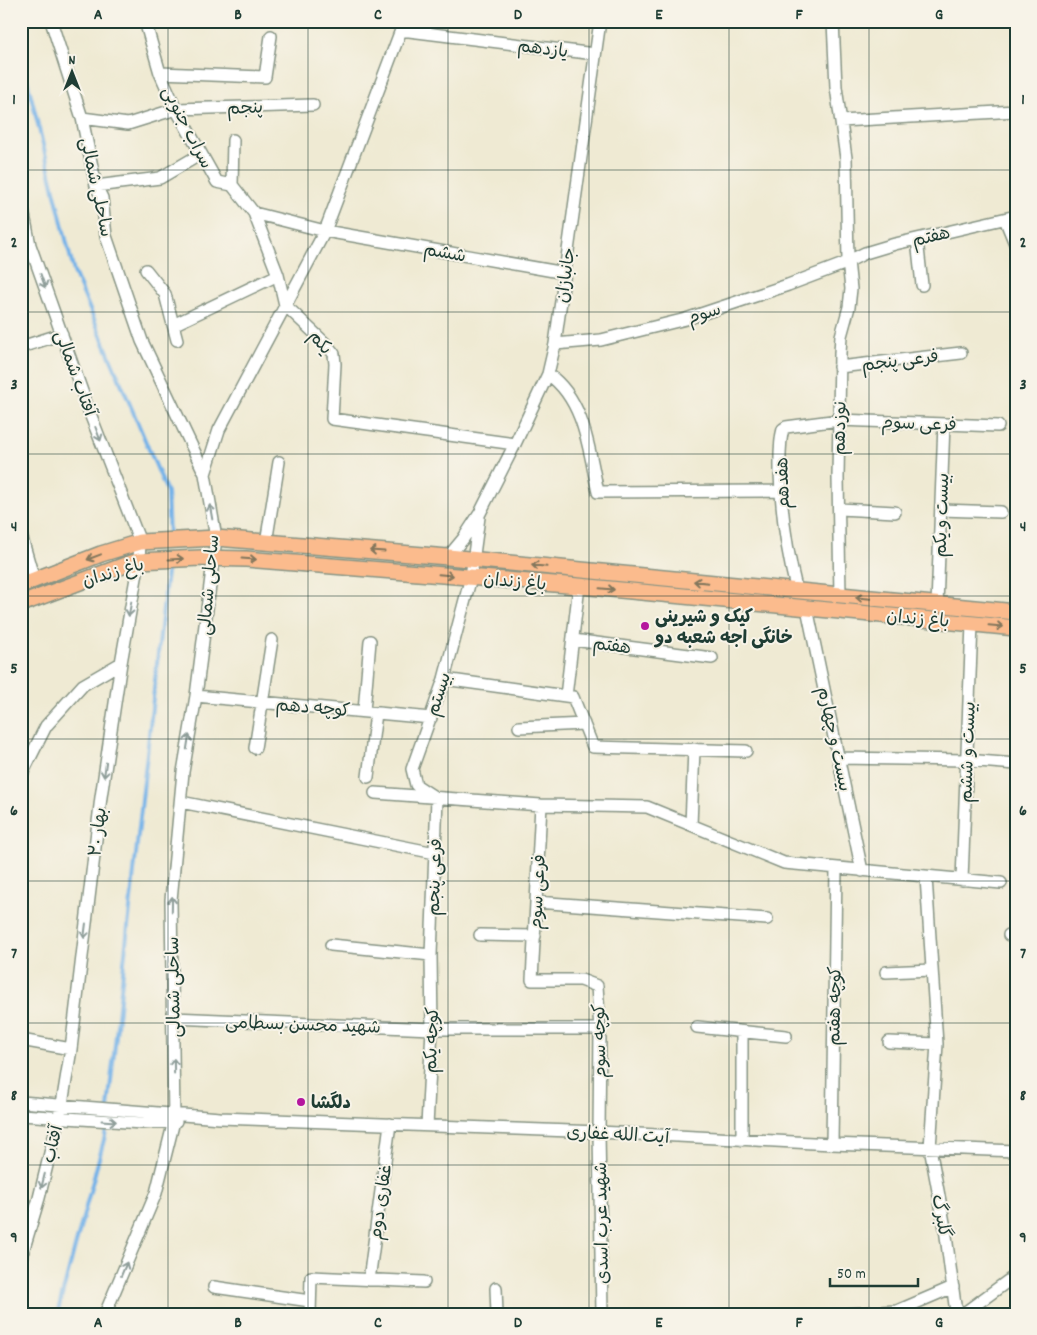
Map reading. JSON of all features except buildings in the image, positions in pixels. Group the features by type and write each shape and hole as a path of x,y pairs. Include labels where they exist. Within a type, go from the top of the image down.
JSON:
{"main road":[{"name":"باغ زندان","path":"28,582 101,554 146,541 216,538 448,557 1016,612"},
{"name":"باغ زندان","path":"21,604 104,572 145,561 207,558 246,559 580,586 1016,628"}],"street":[{"name":"ساحلی شمالی","path":"51,21 82,118 96,186 102,198 106,236 142,341 204,474 216,538 207,558 196,696 184,772 171,900 175,1118 156,1193 105,1314"},
{"name":"سراب جنوبی","path":"145,21 160,73 176,110 217,182 232,185 254,213 278,276 285,305"},
{"name":"جانبازان","path":"448,557 463,540 480,513 548,374 555,344 600,21"},
{"name":"نوزدهم","path":"833,21 836,87 846,158 848,261 851,289 849,308 841,336 839,420 840,596"},
{"path":"204,474 219,430 324,231 402,26"},
{"name":"یازدهم","path":"402,26 595,54"},
{"path":"160,73 265,78 271,36"},
{"name":"پنجم","path":"82,118 128,124 176,110 313,105"},
{"path":"841,121 1016,111"},
{"path":"232,185 233,140"},
{"path":"96,186 160,178 201,154"},
{"name":"آفتاب شمالی","path":"21,200 30,245 89,411 146,541"},
{"path":"254,213 324,231"},
{"path":"1010,217 1016,246"},
{"name":"هفتم","path":"848,261 865,253 1010,217"},
{"name":"ششم","path":"324,231 565,273"},
{"path":"917,239 922,285"},
{"name":"سوم","path":"555,344 601,340 686,319 788,285 848,261"},
{"path":"146,270 165,294 177,340"},
{"path":"173,325 278,276"},
{"name":"یکم","path":"285,305 334,354 332,418 515,444"},
{"path":"21,347 62,334"},
{"name":"فرعی پنجم","path":"840,367 961,353"},
{"path":"548,374 554,378 573,401 584,430 598,492 780,491"},
{"name":"فرعی سوم","path":"839,420 998,426"},
{"name":"هفدهم","path":"797,592 783,525 780,491 783,429 839,420"},
{"name":"بیست و یکم","path":"937,605 944,424"},
{"path":"266,543 279,462"},
{"path":"840,509 895,512"},
{"path":"941,510 1001,512"},
{"name":"جانبازان","path":"471,577 480,513"},
{"path":"21,535 28,582"},
{"name":"بهار ۲۰","path":"62,1104 72,1049 101,798 121,663 145,561 146,541"},
{"name":"بیستم","path":"437,798 416,785 412,769 444,679 471,577"},
{"path":"566,696 580,586"},
{"name":"بیست و چهارم","path":"808,608 862,871"},
{"name":"بیست و ششم","path":"962,880 972,624"},
{"path":"255,748 272,640"},
{"name":"هفتم","path":"573,640 712,658"},
{"path":"364,712 370,641"},
{"path":"21,776 46,726 83,685 121,663"},
{"path":"444,679 573,697 594,747 746,751"},
{"name":"کوچه دهم","path":"196,696 431,718"},
{"path":"368,778 376,713"},
{"path":"519,727 584,724"},
{"path":"691,825 694,749"},
{"path":"838,758 966,760 1016,764"},
{"path":"375,793 541,805 647,807 784,863 1001,883"},
{"name":"فرعی پنجم","path":"431,954 437,798"},
{"path":"181,802 435,853"},
{"name":"فرعی سوم","path":"532,980 541,805"},
{"name":"کوچه هفتم","path":"832,1144 836,868"},
{"name":"گلبرگ","path":"926,877 937,1044 930,1148 945,1228 955,1305 959,1314"},
{"path":"536,902 767,919"},
{"path":"480,935 535,936"},
{"path":"331,945 431,954"},
{"name":"کوچه یکم","path":"428,1126 432,1030 431,954"},
{"path":"886,972 932,970"},
{"name":"کوچه سوم","path":"532,980 581,980 597,986 600,1029 599,1132"},
{"name":"شهید محسن بسطامی","path":"173,1018 432,1030 600,1029"},
{"path":"697,1027 786,1036"},
{"path":"742,1032 742,1140"},
{"path":"21,1040 72,1049"},
{"path":"889,1042 937,1044"},
{"path":"21,1102 77,1105 142,1118"},
{"name":"آفتاب","path":"21,1258 62,1104"},
{"path":"21,1115 75,1118 142,1118"},
{"name":"آیت الله غفاری","path":"142,1118 220,1118 390,1124 1016,1151"},
{"name":"غفاری دوم","path":"369,1280 390,1124"},
{"name":"شهید عرب اسدی","path":"599,1132 602,1314"},
{"path":"963,1314 1016,1275"},
{"path":"310,1314 311,1277 424,1282"},
{"path":"214,1287 310,1301"},
{"path":"846,1314 897,1311 953,1287"},
{"path":"496,1288 497,1314"}],"waterway":[{"path":"21,55 74,272 167,492 169,536"},
{"path":"108,1108 168,563"},
{"path":"57,1314 105,1136 107,1122"}],"place":[{"name":"کیک و شیرینی خانگی اجه شعبه دو","path":"645,626"},
{"name":"دلگشا","path":"301,1102"}]}
